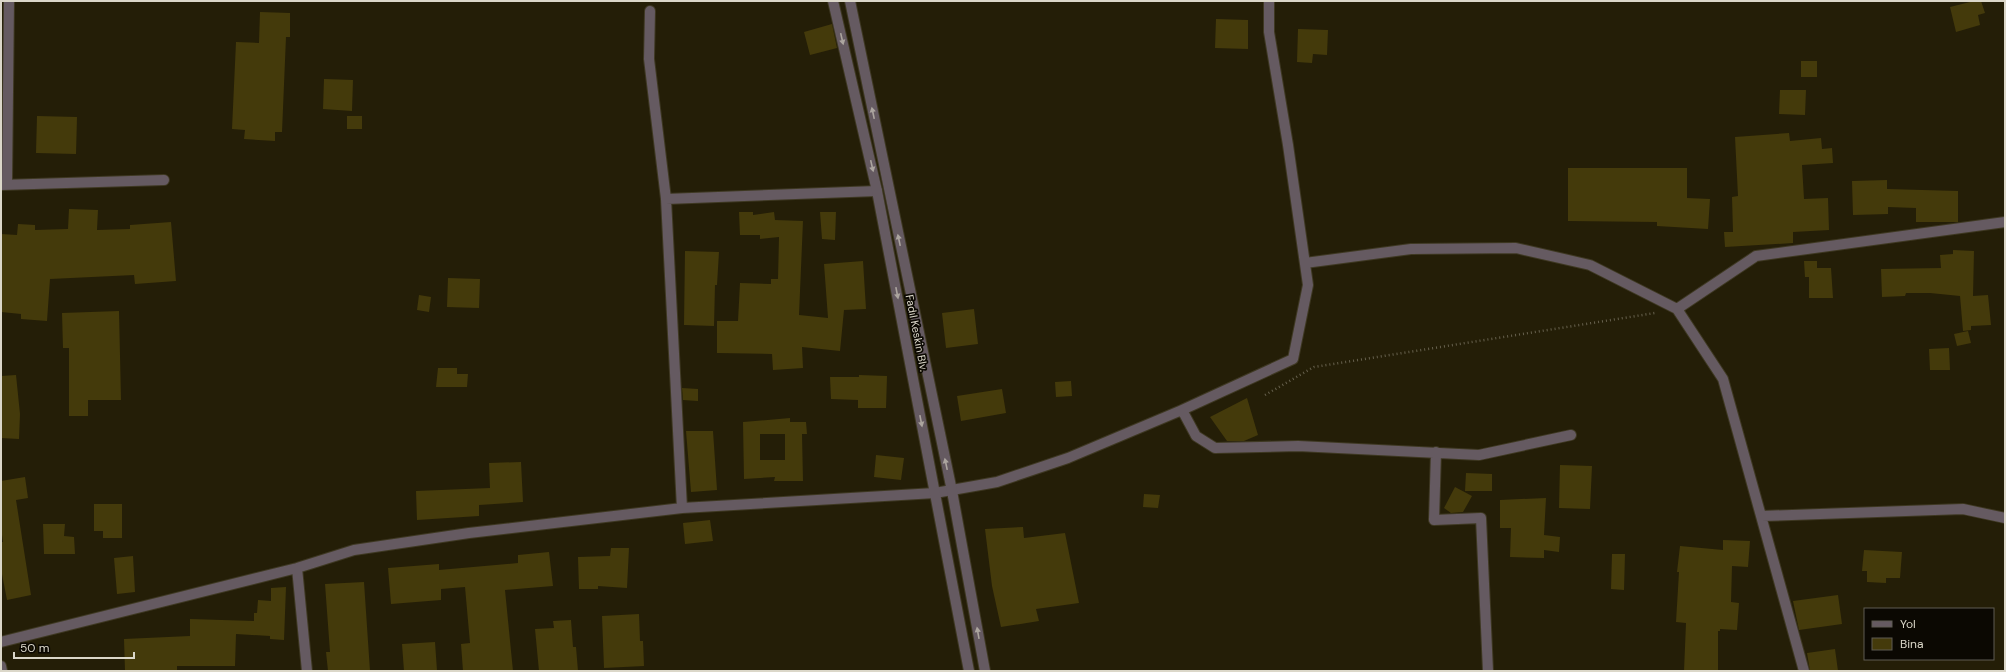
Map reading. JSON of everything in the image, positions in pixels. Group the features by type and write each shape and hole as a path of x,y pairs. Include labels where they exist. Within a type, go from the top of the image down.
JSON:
{"street":[{"path":"9,1 4,184 164,180"},
{"name":"Fadıl Keskin Blv.","path":"833,1 877,191 969,671"},
{"name":"Fadıl Keskin Blv.","path":"850,1 952,491 985,671"},
{"path":"1,642 297,568 362,549 469,533 682,508 935,493 997,482 1068,458 1182,410 1292,359 1308,285 1288,146 1269,32 1269,1"},
{"path":"650,11 649,59 666,199 682,508"},
{"path":"666,199 877,191"},
{"path":"1677,309 1756,256 2005,222"},
{"path":"1305,263 1411,250 1516,248 1590,265 1677,309 1723,379 1804,671"},
{"path":"1182,410 1196,436 1215,448 1298,446 1479,455 1571,435"},
{"path":"1436,452 1434,520 1481,518 1488,671"},
{"path":"1762,516 1964,509 2005,518"},
{"path":"297,568 307,671"},
{"path":"1,666 2,671"}],"path":[{"path":"1265,394 1314,367 1677,309"}],"building":[{"path":"1974,1 1981,1 1985,13 1978,15 1980,25 1956,32 1950,7"},
{"path":"260,12 290,13 290,37 286,37 282,132 275,132 275,141 244,139 245,130 232,129 236,42 259,43"},
{"path":"1216,19 1248,20 1248,49 1215,48"},
{"path":"832,24 837,48 810,55 804,32"},
{"path":"1298,29 1328,30 1327,55 1313,54 1312,63 1297,62"},
{"path":"1801,61 1817,61 1817,77 1801,77"},
{"path":"324,79 353,80 352,111 323,109"},
{"path":"1780,90 1806,90 1805,115 1779,114"},
{"path":"37,116 77,117 76,154 36,153"},
{"path":"347,116 362,116 362,129 347,129"},
{"path":"1789,133 1790,141 1821,138 1822,149 1832,148 1833,163 1802,165 1804,199 1828,198 1829,230 1793,232 1793,243 1725,247 1724,232 1733,232 1732,197 1738,196 1735,137"},
{"path":"1568,168 1687,168 1687,198 1710,199 1708,229 1657,226 1657,222 1568,221"},
{"path":"1887,180 1887,189 1958,191 1958,222 1916,222 1916,208 1888,207 1888,214 1853,215 1852,181"},
{"path":"69,209 98,210 97,230 130,229 130,225 171,222 176,281 135,284 134,275 50,279 47,321 21,319 21,314 1,312 1,234 17,235 18,224 35,225 35,230 68,229"},
{"path":"739,212 753,212 753,215 774,212 775,220 803,221 799,315 828,318 824,264 863,261 866,309 844,310 840,351 802,347 803,368 773,370 772,354 717,353 717,321 738,321 740,283 771,284 771,279 778,279 779,237 760,239 760,235 740,235"},
{"path":"820,212 836,212 835,240 822,239"},
{"path":"1953,250 1974,251 1973,296 1988,295 1991,325 1971,326 1971,330 1963,331 1960,296 1930,293 1906,293 1905,296 1882,297 1881,269 1941,268 1940,255 1953,254"},
{"path":"685,251 719,252 717,285 715,285 714,326 684,325"},
{"path":"1804,261 1817,261 1817,268 1831,268 1833,298 1809,298 1809,277 1805,277"},
{"path":"448,278 480,279 479,308 447,307"},
{"path":"419,295 431,297 429,312 417,310"},
{"path":"974,309 978,344 946,348 942,313"},
{"path":"119,311 121,400 88,400 88,416 69,416 69,348 63,348 62,313"},
{"path":"1968,331 1971,343 1957,346 1954,334"},
{"path":"1949,348 1950,370 1930,370 1929,349"},
{"path":"438,368 457,368 457,374 468,374 467,387 436,387"},
{"path":"16,375 20,414 19,439 1,438 1,376"},
{"path":"859,375 887,376 886,408 858,408 858,400 831,399 830,377 859,377"},
{"path":"1071,381 1072,396 1056,397 1055,382"},
{"path":"682,388 698,389 698,401 683,400"},
{"path":"1002,389 1006,413 961,421 957,396"},
{"path":"1247,398 1258,435 1244,441 1227,441 1210,417"},
{"path":"790,418 790,422 806,422 807,434 802,434 803,481 774,481 775,477 744,479 743,422","holes":["760,434 785,434 785,460 760,460"]},
{"path":"686,431 713,431 717,490 691,492"},
{"path":"876,455 904,458 901,480 874,477"},
{"path":"521,462 523,502 479,505 479,516 417,520 416,491 490,488 489,463"},
{"path":"1560,465 1592,466 1590,509 1559,508"},
{"path":"1466,473 1492,474 1492,491 1465,491"},
{"path":"25,477 28,498 16,500 31,595 7,600 1,569 1,542 3,542 1,528 1,481"},
{"path":"1455,487 1472,496 1463,512 1451,513 1444,508"},
{"path":"1144,494 1160,495 1158,508 1143,507"},
{"path":"1546,498 1544,535 1560,537 1559,552 1544,550 1544,558 1510,557 1511,528 1500,528 1500,500"},
{"path":"94,504 122,504 122,538 103,538 103,531 94,531"},
{"path":"710,520 713,541 685,544 683,523"},
{"path":"43,524 65,524 64,536 74,537 75,554 44,554"},
{"path":"1023,527 1024,538 1065,533 1079,603 1036,609 1039,621 1001,627 992,586 985,529"},
{"path":"1723,540 1750,541 1748,567 1732,566 1731,602 1739,603 1737,630 1720,629 1720,631 1718,631 1718,671 1684,671 1686,623 1676,622 1679,572 1677,572 1680,546 1723,550"},
{"path":"611,548 629,548 627,588 598,586 598,589 579,589 578,557 610,556"},
{"path":"1864,550 1902,552 1900,578 1886,578 1886,583 1867,582 1867,571 1862,571"},
{"path":"549,552 553,586 505,590 513,671 463,671 461,644 470,643 465,587 441,589 441,600 391,604 388,568 439,564 439,570 518,563 518,555"},
{"path":"1612,554 1625,554 1624,590 1611,589"},
{"path":"133,556 135,592 117,594 114,558"},
{"path":"364,582 370,671 328,671 326,652 330,652 325,584"},
{"path":"286,587 284,640 270,639 270,636 236,634 235,666 177,666 177,671 125,671 124,639 190,636 190,619 254,621 254,613 257,613 258,600 271,601 271,588"},
{"path":"1838,595 1842,624 1799,630 1793,601"},
{"path":"639,614 640,641 643,641 644,666 604,668 602,616"},
{"path":"571,620 573,647 576,647 578,671 539,671 535,629 554,628 553,621"},
{"path":"435,642 437,671 404,671 402,644"},
{"path":"1835,649 1838,671 1810,671 1807,653"}]}
